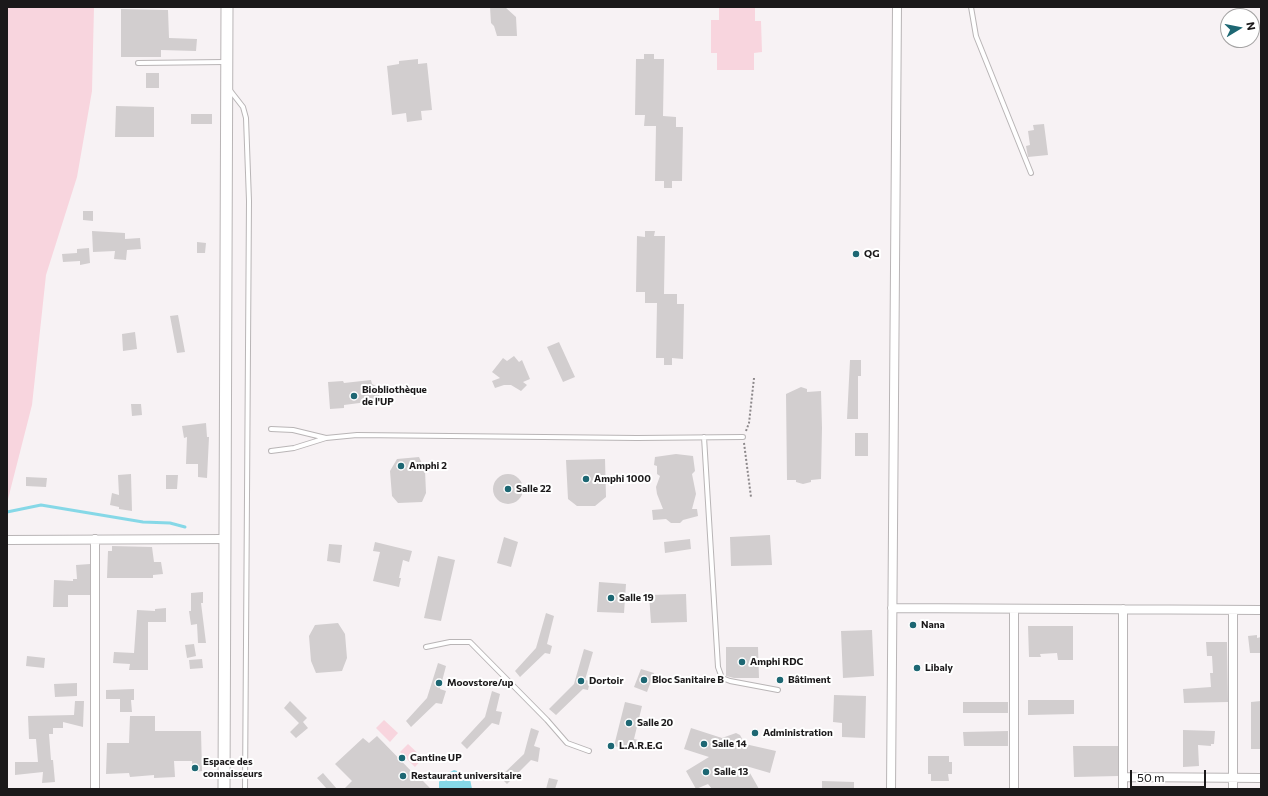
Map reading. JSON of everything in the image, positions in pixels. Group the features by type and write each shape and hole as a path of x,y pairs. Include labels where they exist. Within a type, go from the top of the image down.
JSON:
{"street":[{"path":"224,789 227,7"},
{"path":"891,789 897,7"},
{"path":"94,789 95,539"},
{"path":"7,540 224,539"},
{"path":"892,608 1261,610"},
{"path":"1014,609 1014,789"},
{"path":"1122,609 1123,789"},
{"path":"1232,789 1233,610"},
{"path":"1123,777 1261,778"}],"lane":[{"path":"970,7 976,36 1032,173"},
{"path":"138,63 226,62"},
{"path":"226,85 243,107 246,118 249,201 245,789"},
{"path":"271,429 293,430 326,438"},
{"path":"271,451 294,448 326,438 357,435 492,437 743,436"},
{"path":"704,437 718,667 722,678 730,682 778,690"},
{"path":"426,647 450,642 470,642 547,720 567,743 589,751"}],"shaded area":[{"path":"7,7 94,7 92,91 77,177 46,275 32,405 7,503"},
{"path":"719,7 755,7 755,21 761,21 762,52 754,53 754,70 717,70 717,53 711,53 711,20 719,20"},
{"path":"384,720 398,733 390,742 376,728"},
{"path":"408,744 423,758 415,767 400,752"}],"water":[{"path":"454,770 466,774 470,779 472,789 439,789 439,782 443,776"}],"building":[{"path":"490,7 505,7 516,17 517,36 497,36 494,26 491,23"},
{"path":"121,9 168,10 169,38 197,39 196,51 161,50 161,57 121,57"},
{"path":"644,54 654,54 654,59 664,59 663,116 676,117 676,127 683,127 682,181 672,181 672,188 664,188 664,181 655,181 656,126 644,126 645,115 635,115 636,59 644,59"},
{"path":"418,59 418,64 427,63 432,110 421,111 422,120 407,122 406,113 392,115 387,66 399,64 399,61"},
{"path":"146,73 159,73 159,88 146,88"},
{"path":"116,106 154,107 154,137 115,137"},
{"path":"191,114 212,114 212,124 191,124"},
{"path":"1044,124 1048,155 1028,157 1026,146 1030,145 1028,131 1034,130 1033,125"},
{"path":"83,211 93,211 93,221 83,220"},
{"path":"92,231 125,233 125,239 140,238 141,249 127,250 126,260 114,259 115,251 93,252"},
{"path":"645,231 655,231 654,236 665,236 664,294 677,294 677,304 684,304 683,359 672,358 672,365 664,365 664,358 656,358 657,303 645,303 645,292 636,292 637,236 645,237"},
{"path":"197,242 206,243 205,253 197,253"},
{"path":"89,248 90,263 80,265 80,261 63,262 62,254 77,253 77,249"},
{"path":"178,315 185,352 177,353 170,316"},
{"path":"135,332 137,349 123,351 122,334"},
{"path":"559,342 575,377 563,382 547,347"},
{"path":"514,356 519,362 522,360 530,379 523,382 527,385 521,391 511,385 504,385 495,388 492,381 500,378 492,372 503,358 507,361"},
{"path":"850,360 861,360 861,376 858,376 858,419 847,419"},
{"name":"Biobliothèque de l'UP","path":"371,380 372,384 378,387 380,394 377,400 368,407 367,402 344,405 344,408 330,409 328,382 343,381 344,383"},
{"path":"801,387 807,389 807,392 821,391 822,428 821,479 811,480 811,482 803,484 796,482 796,480 787,480 786,394"},
{"path":"131,404 141,404 142,415 132,416"},
{"path":"206,423 207,437 209,437 207,478 198,477 198,464 186,464 187,437 184,438 182,426"},
{"path":"855,433 868,433 868,456 855,456"},
{"path":"676,454 693,456 695,471 692,474 696,494 692,509 697,509 698,516 683,520 680,523 671,523 666,519 653,520 652,510 663,509 657,494 656,487 660,476 657,474 657,466 654,465 655,457"},
{"path":"419,457 425,470 426,493 422,502 398,503 392,496 390,471 397,459"},
{"name":"Amphi 1000","path":"605,459 606,497 595,506 577,506 568,499 566,460"},
{"path":"131,474 132,511 119,509 119,507 110,505 112,493 119,495 118,475"},
{"name":"Salle 22","path":"508,474 519,478 523,489 519,500 508,504 497,500 493,489 497,478"},
{"path":"166,475 178,475 177,489 166,489"},
{"path":"26,477 47,478 46,487 26,486"},
{"path":"770,535 772,565 731,566 730,537"},
{"path":"504,537 518,542 511,567 497,563"},
{"path":"690,539 691,549 665,553 664,542"},
{"path":"375,542 412,551 409,562 403,560 399,578 401,578 399,587 373,581 380,552 373,551"},
{"path":"329,544 342,545 340,563 327,561"},
{"path":"112,546 152,547 154,562 161,562 163,574 153,575 153,578 107,578 108,551 112,551"},
{"path":"438,556 455,560 441,621 424,618"},
{"path":"90,564 90,595 68,595 68,607 53,607 54,580 73,581 73,579 77,579 76,565"},
{"name":"Salle 19","path":"599,582 626,584 624,613 597,612"},
{"path":"203,592 203,603 201,603 206,643 198,643 197,624 191,625 189,611 191,611 191,593"},
{"path":"686,594 687,622 651,623 649,595"},
{"path":"166,608 166,622 148,622 148,670 129,670 130,664 113,663 114,652 134,653 137,610 155,611 155,609"},
{"path":"546,613 554,616 547,644 552,646 550,654 545,653 520,677 515,671 536,648"},
{"path":"338,623 345,634 347,658 342,671 316,673 311,661 309,636 315,625"},
{"path":"1028,626 1073,626 1073,660 1058,660 1057,653 1040,654 1041,657 1029,657"},
{"path":"872,630 874,676 843,678 841,631"},
{"path":"1257,635 1257,638 1261,637 1261,653 1250,653 1248,636"},
{"path":"1206,642 1227,642 1228,702 1184,703 1183,689 1211,687 1210,673 1213,673 1212,656 1207,656"},
{"path":"194,644 196,656 187,658 185,645"},
{"name":"Amphi RDC","path":"726,647 758,647 759,678 734,678 726,676"},
{"name":"Dortoir","path":"584,649 593,652 585,680 590,681 588,690 583,689 556,715 549,709 574,684"},
{"path":"27,656 45,658 44,668 26,666"},
{"path":"202,659 203,668 190,669 189,660"},
{"path":"438,663 446,666 440,689 446,691 442,704 436,703 411,727 406,721 427,698"},
{"name":"Bloc Sanitaire B","path":"641,669 654,673 647,692 634,687"},
{"path":"77,683 77,696 55,697 54,684"},
{"path":"134,689 134,700 131,700 132,712 120,712 120,699 106,699 106,690"},
{"path":"492,691 500,694 496,711 502,712 499,725 492,723 467,749 461,743 485,717"},
{"path":"834,695 866,696 865,738 842,737 842,723 833,722"},
{"path":"1028,700 1074,700 1074,714 1028,715"},
{"path":"75,701 84,701 83,727 63,722 63,728 53,728 53,734 49,734 51,760 53,760 55,782 42,783 43,772 15,775 15,762 38,762 36,739 29,739 28,716 74,715"},
{"path":"290,701 307,718 303,722 308,728 296,738 290,732 299,723 284,708"},
{"path":"1261,701 1261,749 1251,749 1251,702"},
{"name":"Salle 20","path":"625,702 642,706 634,739 638,740 635,751 614,746"},
{"path":"963,702 1008,702 1008,713 963,713"},
{"path":"130,716 155,716 155,731 201,731 202,771 193,772 192,761 174,761 175,777 154,778 154,775 130,777 129,773 106,774 107,743 129,743"},
{"path":"531,728 539,731 534,746 540,748 538,762 531,760 507,784 500,777 524,754"},
{"path":"691,728 722,738 736,733 740,735 745,744 776,751 770,773 746,766 759,789 712,789 708,784 696,789 686,771 709,757 684,749"},
{"path":"1183,730 1215,731 1214,744 1211,744 1211,746 1198,745 1199,766 1183,767"},
{"path":"1008,731 1008,746 964,746 963,732"},
{"path":"377,736 415,775 416,774 431,789 344,789 352,781 335,764 363,738 369,743"},
{"path":"1073,746 1118,746 1118,776 1074,777"},
{"path":"928,756 949,756 949,762 952,762 952,774 948,774 949,781 931,781 931,774 928,774"},
{"path":"323,773 337,789 327,789 317,778"},
{"path":"549,778 558,780 555,789 546,789"},
{"path":"822,781 854,782 854,789 822,789"}],"waterway":[{"path":"7,512 41,505 143,522 170,523 185,527"}],"place":[{"name":"QG","path":"856,254"},
{"name":"Biobliothèque de l'UP","path":"354,396"},
{"name":"Amphi 2","path":"401,466"},
{"name":"Amphi 1000","path":"586,479"},
{"name":"Salle 22","path":"508,489"},
{"name":"Salle 19","path":"611,598"},
{"name":"Nana","path":"913,625"},
{"name":"Amphi RDC","path":"742,662"},
{"name":"Libaly","path":"917,668"},
{"name":"Bloc Sanitaire B","path":"644,680"},
{"name":"Bâtiment","path":"780,680"},
{"name":"Dortoir","path":"581,681"},
{"name":"Moovstore/up","path":"439,683"},
{"name":"Salle 20","path":"629,723"},
{"name":"Administration","path":"755,733"},
{"name":"Salle 14","path":"704,744"},
{"name":"L.A.R.E.G","path":"611,746"},
{"name":"Cantine UP","path":"402,758"},
{"name":"Espace des connaisseurs","path":"195,768"},
{"name":"Salle 13","path":"706,772"},
{"name":"Restaurant universitaire","path":"403,776"}]}
